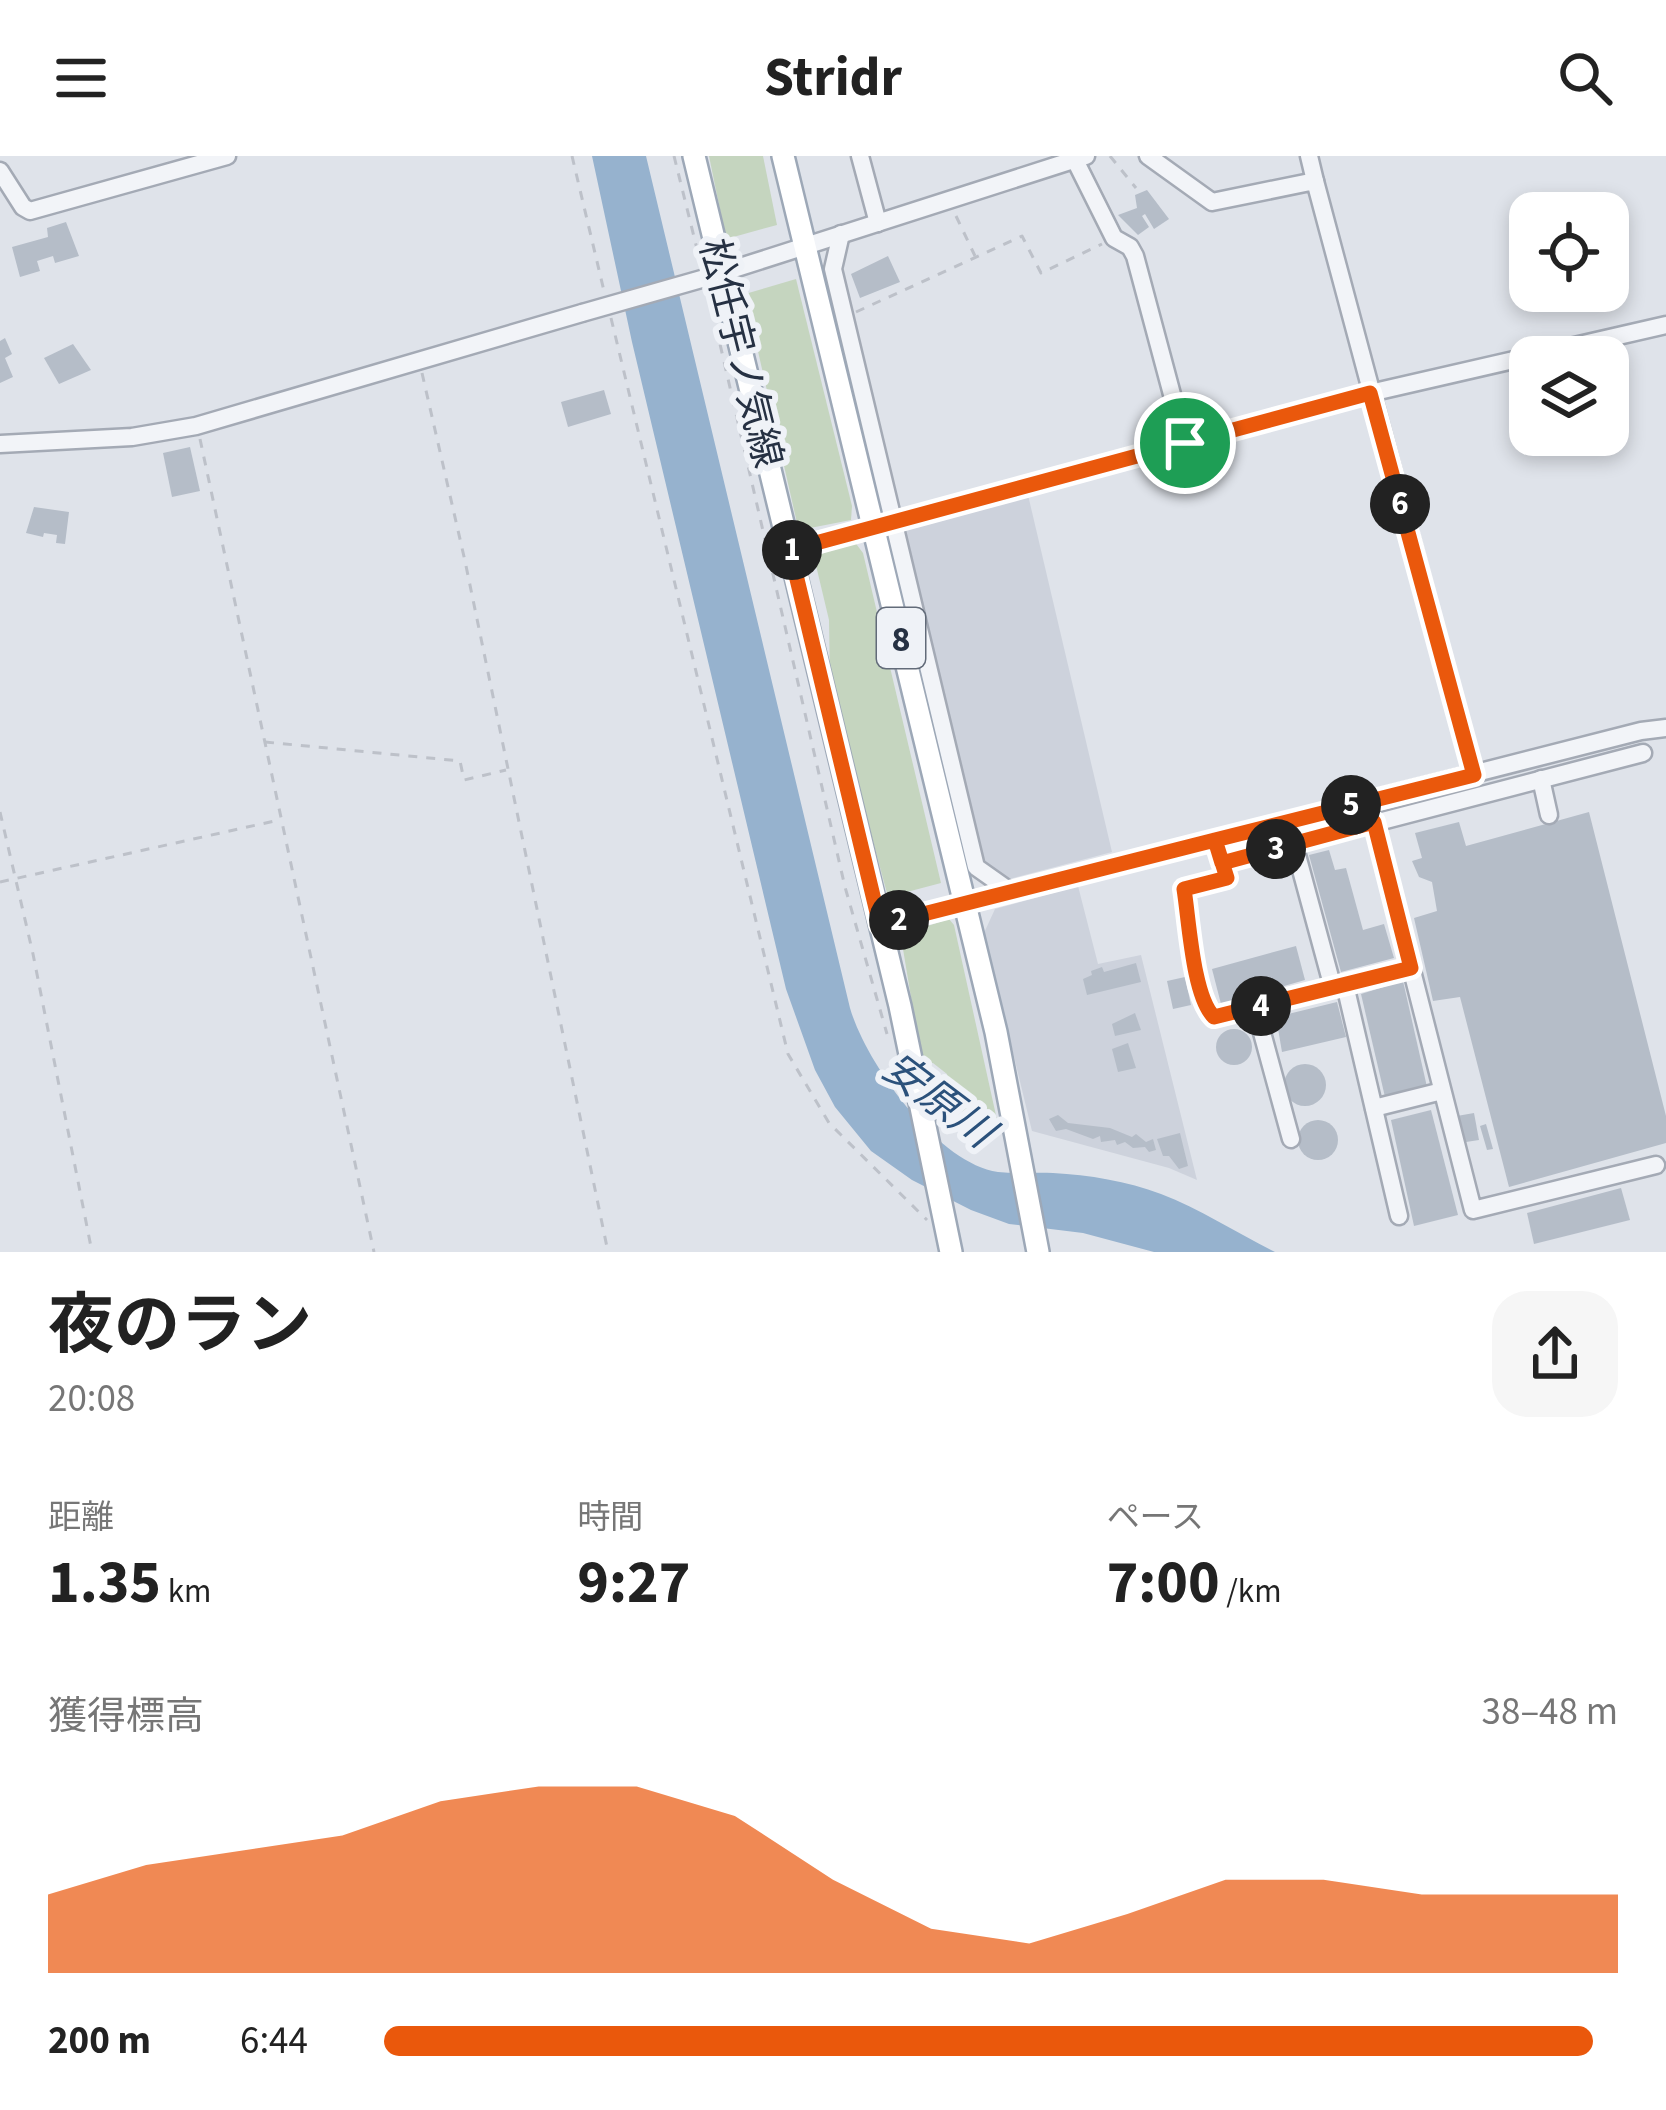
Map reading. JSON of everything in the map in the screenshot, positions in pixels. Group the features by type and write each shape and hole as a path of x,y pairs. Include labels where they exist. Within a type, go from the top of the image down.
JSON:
{"main road":[{"name":"松任宇ノ気線","path":"694,156 713,275 790,550 880,925 949,1242"},
{"name":"8","path":"783,156 965,903 1038,1248"}],"street":[{"path":"0,171 30,211 227,156"},
{"path":"860,156 878,223"},
{"path":"1148,156 1212,202 1315,181"},
{"path":"1309,156 1474,775"},
{"path":"0,444 132,437 196,426 713,275 1080,158 1114,238 1135,256 1185,443"},
{"path":"841,234 833,269 976,867 1010,891"},
{"path":"790,550 1370,393 1666,326"},
{"path":"880,925 1666,728"},
{"path":"1222,863 1643,753"},
{"path":"1541,779 1550,815"},
{"path":"1374,822 1473,1210 1656,1165"},
{"path":"1215,840 1227,878 1184,889 1198,977 1207,1012 1214,1017 1411,968"},
{"path":"1294,844 1374,1108 1400,1216"},
{"path":"1255,1007 1291,1139"},
{"path":"1374,1108 1442,1090"}],"path":[{"path":"572,156 604,289"},
{"path":"674,156 713,275 734,421 845,887 885,1031 896,1049"},
{"path":"1109,156 1136,188"},
{"path":"949,200 976,257"},
{"path":"844,317 1022,236 1041,273 1114,238"},
{"path":"609,313 788,1054 829,1124 949,1242"},
{"path":"420,362 466,561 608,1252"},
{"path":"196,426 374,1252"},
{"path":"263,741 460,760 464,780 506,770"},
{"path":"0,812 92,1252"},
{"path":"0,882 280,820"}],"shaded area":[{"path":"1028,495 1112,852 1006,880 983,863 902,529"},
{"path":"1078,886 1098,964 1141,955 1197,1180 1032,1131 984,933 995,909"}],"green space":[{"path":"709,156 763,156 777,225 726,239"},
{"path":"796,279 852,506 851,520 810,528 797,523 745,294"},
{"path":"854,541 863,553 941,883 888,897 830,681 829,620 814,557"},
{"path":"949,919 999,1129 953,1107 947,1074 933,1063 922,1063 902,943 909,932"}],"water":[{"path":"592,156 646,156 850,1008 871,1056 929,1131 975,1165 998,1172 1067,1174 1135,1186 1190,1207 1275,1252 1154,1252 1083,1233 1009,1224 912,1180 871,1151 835,1107 815,1070 786,989"}],"building":[{"path":"1147,190 1169,219 1154,229 1145,214 1149,227 1138,235 1118,215 1137,208 1135,195"},
{"path":"66,222 79,256 55,263 53,256 37,261 40,271 20,277 12,247 48,237 47,228"},
{"path":"888,256 900,282 860,298 851,274"},
{"path":"5,338 12,354 5,358 13,377 0,383 0,341"},
{"path":"73,344 91,370 59,384 44,358"},
{"path":"604,390 611,414 568,427 561,402"},
{"path":"190,447 200,491 172,497 163,453"},
{"path":"34,507 69,512 65,544 56,543 57,535 26,533"},
{"path":"1589,812 1666,1116 1666,1143 1509,1187 1460,997 1433,1001 1414,918 1437,911 1432,882 1419,877 1412,861 1422,858 1415,833 1459,822 1466,846"},
{"path":"1329,850 1335,870 1346,868 1363,930 1384,924 1394,958 1341,972 1309,855"},
{"path":"1296,946 1305,980 1221,1004 1212,969"},
{"path":"1136,963 1141,982 1087,995 1083,979 1091,971"},
{"path":"1185,977 1191,1005 1173,1009 1167,981"},
{"path":"1403,981 1427,1087 1385,1097 1361,994"},
{"path":"1337,1002 1346,1037 1282,1052 1276,1017"},
{"path":"1135,1013 1141,1030 1115,1036 1112,1024"},
{"path":"1234,1029 1246,1035 1252,1047 1246,1059 1234,1065 1222,1059 1216,1047 1222,1035"},
{"path":"1128,1043 1136,1068 1118,1072 1112,1049"},
{"path":"1305,1064 1320,1070 1326,1085 1320,1100 1305,1106 1290,1100 1284,1085 1290,1070"},
{"path":"1431,1110 1458,1215 1414,1226 1391,1120"},
{"path":"1474,1113 1479,1140 1466,1142 1457,1116"},
{"path":"1058,1115 1068,1123 1110,1128 1132,1137 1136,1134 1146,1142 1153,1139 1156,1150 1133,1148 1125,1142 1117,1145 1115,1140 1101,1142 1100,1136 1093,1139 1066,1129 1056,1131 1049,1119"},
{"path":"1318,1120 1332,1126 1338,1140 1332,1154 1318,1160 1304,1154 1298,1140 1304,1126"},
{"path":"1486,1124 1493,1149 1487,1150 1480,1126"},
{"path":"1180,1133 1188,1166 1179,1169 1169,1156 1163,1156 1157,1139"},
{"path":"1621,1188 1630,1220 1534,1244 1527,1213"}],"route":[{"path":"1185,443 790,550 880,925 1215,840 1222,863 1374,822 1411,968 1214,1017 1207,1012 1198,977 1184,889 1227,878 1222,863 1215,840 1474,775 1370,393 1185,443"}],"water label":[{"name":"安原川","path":"939,1099"}]}
